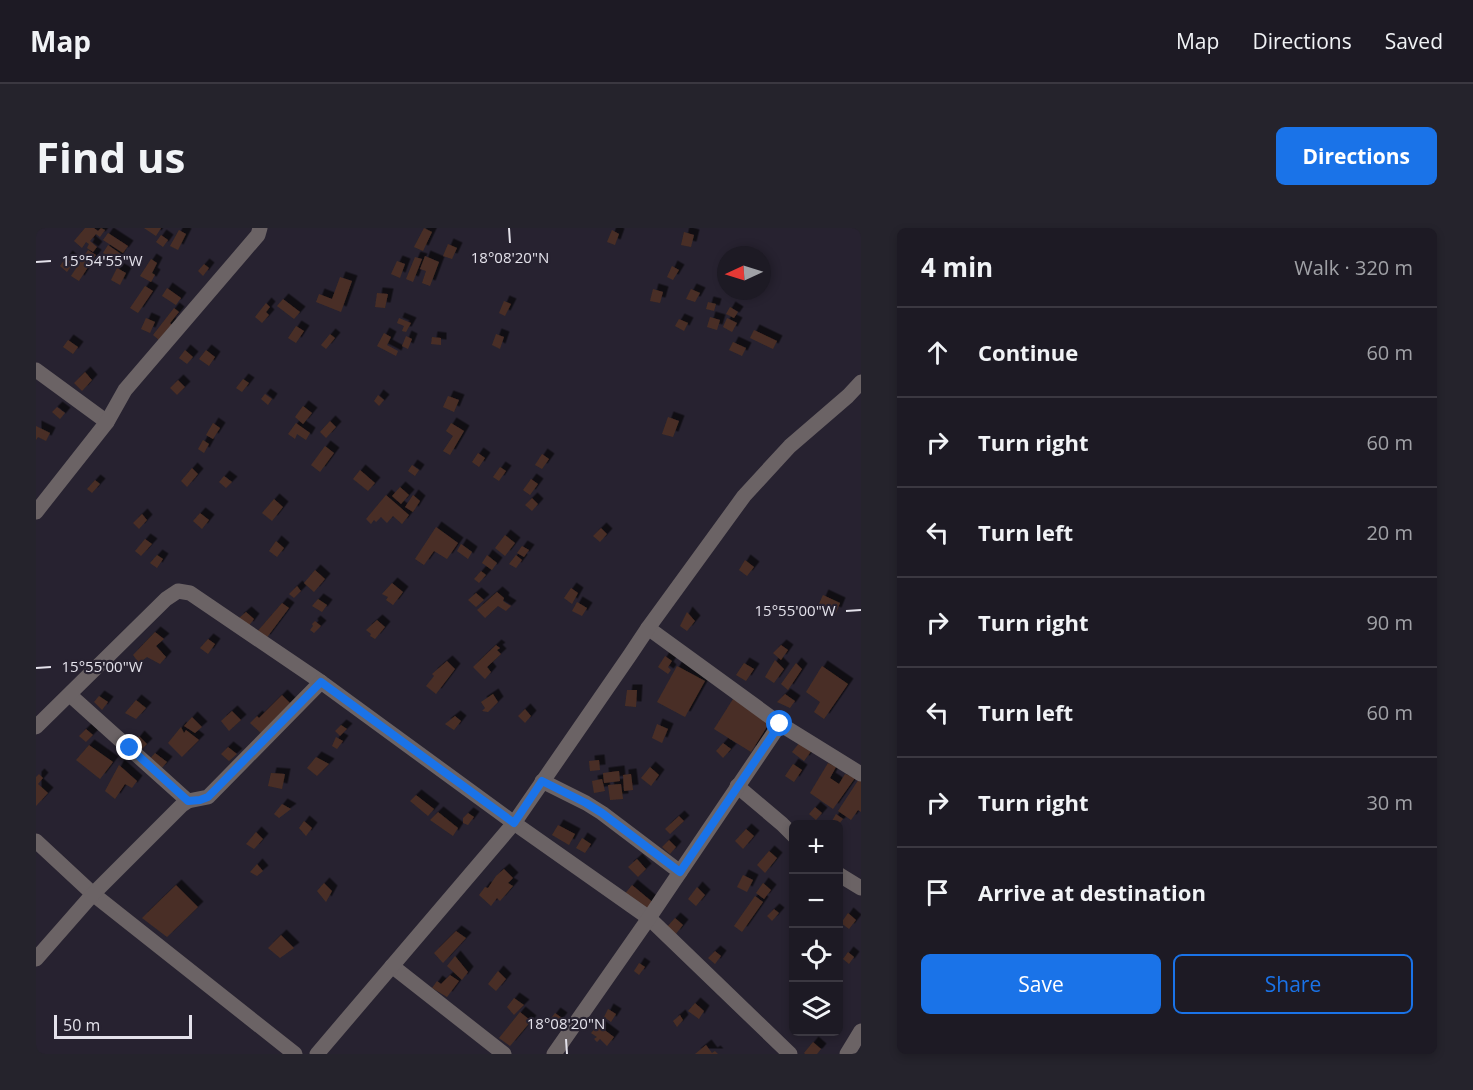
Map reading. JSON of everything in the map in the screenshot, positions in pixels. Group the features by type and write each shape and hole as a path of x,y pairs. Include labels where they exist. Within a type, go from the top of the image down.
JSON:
{"street":[{"path":"36,512 107,422 125,390 258,235 260,228"},
{"path":"36,370 107,422"},
{"path":"317,1054 514,823 648,628 744,496 790,446 861,382"},
{"path":"36,727 166,599 178,591 190,593 321,682 649,918 790,1054"},
{"path":"648,628 780,724 861,774"},
{"path":"36,959 93,894 182,805 188,801 208,797 321,682"},
{"path":"70,694 188,801"},
{"path":"554,1054 780,724"},
{"path":"542,781 602,813 680,872"},
{"path":"737,786 789,831"},
{"path":"36,841 93,894 295,1054"},
{"path":"843,877 861,888"},
{"path":"392,966 504,1054"},
{"path":"847,1054 861,1031"}],"building":[{"path":"85,228 105,230 100,237 96,234 90,241 97,247 93,252 87,248 89,244 86,242 82,248 74,241"},
{"path":"144,228 161,228 156,236"},
{"path":"424,228 432,232 423,251 414,247"},
{"path":"179,230 186,234 178,250 170,246"},
{"path":"612,230 619,234 615,245 607,242"},
{"path":"684,232 694,235 691,247 681,245"},
{"path":"108,233 128,246 123,253 103,240"},
{"path":"161,235 168,240 163,247 156,242"},
{"path":"448,244 457,248 452,259 443,256"},
{"path":"108,245 121,254 116,262 103,253"},
{"path":"88,250 96,255 79,281 71,276"},
{"path":"67,256 74,262 67,272 60,266"},
{"path":"425,256 439,262 430,286 422,283 426,271 420,269"},
{"path":"415,257 422,259 413,282 406,279"},
{"path":"151,259 157,263 151,282 140,276"},
{"path":"397,261 405,264 400,278 391,274"},
{"path":"204,264 209,268 203,276 198,271"},
{"path":"672,266 679,270 673,280 667,277"},
{"path":"117,268 126,273 120,285 111,280"},
{"path":"340,277 352,281 341,312 316,302 319,294 332,299"},
{"path":"145,286 153,291 138,313 130,308"},
{"path":"167,288 181,298 176,305 162,296"},
{"path":"653,289 663,292 660,303 650,301"},
{"path":"691,289 700,293 695,302 686,299"},
{"path":"377,293 388,294 385,308 375,307"},
{"path":"283,299 300,312 294,319 277,306"},
{"path":"504,301 511,304 505,316 499,313"},
{"path":"708,302 716,304 714,311 706,309"},
{"path":"266,303 270,307 266,312 269,315 262,323 255,317"},
{"path":"730,307 738,312 734,318 726,314"},
{"path":"174,308 179,312 170,323 173,326 159,340 153,335"},
{"path":"710,317 720,320 717,330 707,327"},
{"path":"146,318 155,322 150,333 141,329"},
{"path":"399,318 411,323 406,332 402,331 404,326 397,323"},
{"path":"727,318 737,323 732,332 723,327"},
{"path":"679,319 688,323 684,331 675,326"},
{"path":"296,326 304,331 296,343 288,338"},
{"path":"754,330 777,341 773,349 750,338"},
{"path":"384,333 391,337 387,345 398,351 396,356 377,346"},
{"path":"330,334 335,338 326,349 321,345"},
{"path":"496,334 504,337 500,349 492,345"},
{"path":"406,336 412,339 408,349 402,346"},
{"path":"432,337 441,338 441,345 431,344"},
{"path":"68,340 78,347 73,354 63,347"},
{"path":"733,342 746,348 742,356 729,350"},
{"path":"185,350 193,357 187,364 179,358"},
{"path":"206,350 215,357 209,366 199,359"},
{"path":"85,372 92,380 82,391 74,383"},
{"path":"243,379 249,383 242,392 236,388"},
{"path":"178,380 185,387 177,395 170,388"},
{"path":"265,394 272,399 268,405 261,399"},
{"path":"378,395 384,400 379,406 374,401"},
{"path":"448,396 459,400 454,412 443,407"},
{"path":"303,406 312,413 303,424 295,417"},
{"path":"57,407 65,413 60,419 52,412"},
{"path":"668,417 679,421 673,437 662,434"},
{"path":"330,421 336,427 326,438 320,432"},
{"path":"213,423 220,428 213,439 206,435"},
{"path":"296,423 310,433 306,440 297,434 295,439 288,434"},
{"path":"451,423 464,431 450,455 443,451 453,436 446,431"},
{"path":"36,426 50,433 46,441 38,437 36,440"},
{"path":"203,440 209,444 204,453 198,449"},
{"path":"325,446 334,453 320,472 311,465"},
{"path":"478,453 485,458 479,467 472,462"},
{"path":"542,454 549,459 542,469 535,465"},
{"path":"412,465 419,470 415,476 408,471"},
{"path":"500,467 506,471 499,481 493,477"},
{"path":"192,468 198,474 187,487 181,481"},
{"path":"360,470 375,483 368,491 353,479"},
{"path":"224,476 232,482 226,488 219,482"},
{"path":"531,479 538,484 530,495 523,490"},
{"path":"95,480 100,484 92,493 87,489"},
{"path":"400,487 409,495 401,504 392,496"},
{"path":"386,495 409,515 402,524 393,516 387,523 381,517 371,524 366,519"},
{"path":"413,495 420,501 413,512 405,507"},
{"path":"532,498 538,504 532,511 525,505"},
{"path":"274,499 283,507 272,521 262,513"},
{"path":"200,513 209,520 202,529 193,521"},
{"path":"142,514 147,520 139,529 133,523"},
{"path":"436,527 458,543 447,559 434,551 424,565 415,559"},
{"path":"601,528 607,534 600,542 593,536"},
{"path":"505,535 515,543 505,556 495,548"},
{"path":"145,539 152,544 141,556 135,551"},
{"path":"276,541 284,548 277,557 269,551"},
{"path":"461,544 472,552 468,559 457,551"},
{"path":"522,546 529,550 524,557 517,553"},
{"path":"157,555 163,559 157,568 150,563"},
{"path":"487,555 497,563 492,570 482,563"},
{"path":"516,555 522,560 516,568 509,564"},
{"path":"745,560 754,567 747,576 739,570"},
{"path":"315,570 325,579 314,592 304,583"},
{"path":"481,571 486,575 479,583 474,579"},
{"path":"392,583 403,592 393,605 386,600 388,597 382,594"},
{"path":"297,586 301,591 294,598 289,594"},
{"path":"571,588 578,593 572,604 564,598"},
{"path":"497,592 504,598 503,601 511,606 506,611 498,606 485,618 477,610"},
{"path":"476,593 484,600 476,607 468,600"},
{"path":"823,595 840,603 836,613 818,606"},
{"path":"318,599 327,605 322,612 312,606"},
{"path":"577,602 587,608 582,616 572,611"},
{"path":"282,603 289,608 265,640 256,633"},
{"path":"246,612 254,619 248,627 238,619"},
{"path":"687,612 695,621 687,631 680,626"},
{"path":"377,620 385,627 375,639 366,630"},
{"path":"315,621 321,626 314,633 310,630"},
{"path":"155,632 164,639 156,646 166,657 160,664 147,657 139,663 133,655"},
{"path":"208,639 215,644 208,654 200,648"},
{"path":"496,645 500,648 497,650 501,654 487,667 491,672 485,679 473,667"},
{"path":"781,645 788,650 781,660 773,653"},
{"path":"665,656 672,661 668,667 671,670 668,674 658,667"},
{"path":"775,660 784,669 774,683 765,677"},
{"path":"447,661 455,669 436,694 426,686 434,676 432,674"},
{"path":"744,663 754,669 746,681 736,675"},
{"path":"796,663 802,669 788,690 781,684"},
{"path":"677,666 705,681 685,717 657,702"},
{"path":"822,666 848,684 824,719 814,712 820,702 806,692"},
{"path":"627,690 637,690 636,707 625,706"},
{"path":"493,694 498,702 488,712 482,711 485,708 481,702"},
{"path":"785,694 795,701 790,708 777,702"},
{"path":"282,695 290,703 261,733 250,723 257,716 259,718"},
{"path":"99,696 108,702 102,710 94,702"},
{"path":"733,699 770,722 751,752 714,729"},
{"path":"136,700 146,708 136,719 125,713"},
{"path":"525,709 531,716 525,723 518,716"},
{"path":"232,711 241,720 229,731 221,721"},
{"path":"455,716 461,721 454,730 445,724"},
{"path":"192,717 202,727 195,733 184,726"},
{"path":"657,724 668,729 662,743 652,738"},
{"path":"341,725 347,729 340,736 335,731"},
{"path":"181,727 184,733 186,730 199,740 182,757 168,743"},
{"path":"86,729 93,735 86,742 79,736"},
{"path":"139,736 147,744 140,751 132,745"},
{"path":"336,737 343,741 337,749 332,746"},
{"path":"800,742 812,750 804,761 792,752"},
{"path":"723,743 731,749 723,758 716,751"},
{"path":"89,745 113,762 100,779 76,760"},
{"path":"228,747 237,754 229,761 221,754"},
{"path":"155,753 167,762 160,770 148,761"},
{"path":"316,757 329,764 317,776 307,768"},
{"path":"599,760 600,770 590,771 589,761"},
{"path":"828,763 836,767 830,778 839,784 845,774 855,778 833,809 810,793"},
{"path":"793,764 802,770 794,782 785,776"},
{"path":"119,765 137,781 132,788 125,784 115,799 105,791"},
{"path":"650,767 659,775 651,786 641,778"},
{"path":"619,771 620,781 604,783 603,773"},
{"path":"271,773 285,774 282,789 268,786"},
{"path":"39,774 43,778 38,784 48,793 36,806 36,777"},
{"path":"631,774 633,790 624,791 623,775"},
{"path":"861,776 861,812 858,810 851,820 838,811"},
{"path":"602,779 605,791 594,793 592,781"},
{"path":"621,784 623,799 610,800 608,785"},
{"path":"416,795 434,809 428,816 410,801"},
{"path":"282,804 291,809 279,818 274,814"},
{"path":"815,807 822,813 816,820 809,814"},
{"path":"438,812 458,828 453,836 430,820"},
{"path":"468,813 474,817 468,825 463,823 463,818"},
{"path":"836,814 843,819 842,820 833,820"},
{"path":"679,816 684,821 670,834 665,829"},
{"path":"304,821 312,828 306,836 299,828"},
{"path":"558,825 575,834 569,845 552,835"},
{"path":"746,829 754,836 743,849 735,841"},
{"path":"256,832 263,839 254,849 246,844"},
{"path":"582,838 591,844 585,853 576,848"},
{"path":"669,840 676,847 670,854 662,847"},
{"path":"769,851 777,858 765,873 757,865"},
{"path":"637,859 646,869 638,877 628,867"},
{"path":"257,864 263,871 257,876 250,872"},
{"path":"504,869 513,878 508,883 513,886 500,901 497,898 491,906 479,895"},
{"path":"743,875 753,880 747,892 737,887"},
{"path":"324,883 332,891 326,902 317,891"},
{"path":"763,883 771,890 764,899 756,893"},
{"path":"176,885 198,907 167,937 142,918"},
{"path":"632,885 656,905 643,920 620,900"},
{"path":"697,887 705,895 696,906 688,899"},
{"path":"755,896 763,902 742,932 734,926"},
{"path":"774,909 779,913 772,921 767,916"},
{"path":"848,913 856,920 849,929 843,924"},
{"path":"675,918 683,925 675,935 666,928"},
{"path":"456,931 466,938 443,963 434,953"},
{"path":"281,935 294,948 280,958 268,948"},
{"path":"715,951 721,956 715,964 708,958"},
{"path":"848,952 854,957 849,964 843,959"},
{"path":"455,956 468,972 462,980 447,966"},
{"path":"639,963 645,967 639,975 634,971"},
{"path":"498,971 506,979 496,991 488,984"},
{"path":"450,975 459,981 447,997 432,988 437,981 441,984"},
{"path":"514,998 524,1005 514,1015 507,1007"},
{"path":"695,1003 704,1011 699,1019 688,1011"},
{"path":"608,1009 616,1014 611,1022 604,1017"},
{"path":"520,1012 531,1021 510,1046 499,1038"},
{"path":"555,1013 562,1018 555,1027 549,1021"},
{"path":"680,1015 683,1020 677,1027 673,1021"},
{"path":"598,1025 614,1037 607,1046 600,1039 597,1042 594,1039 597,1037 591,1033"},
{"path":"813,1042 821,1049 817,1054 805,1054 804,1053"},
{"path":"706,1045 712,1053 715,1051 718,1054 695,1054"}],"route":[{"path":"130,748 188,801 200,800 208,797 321,682 514,823 542,781 602,813 680,872 780,724"}]}
